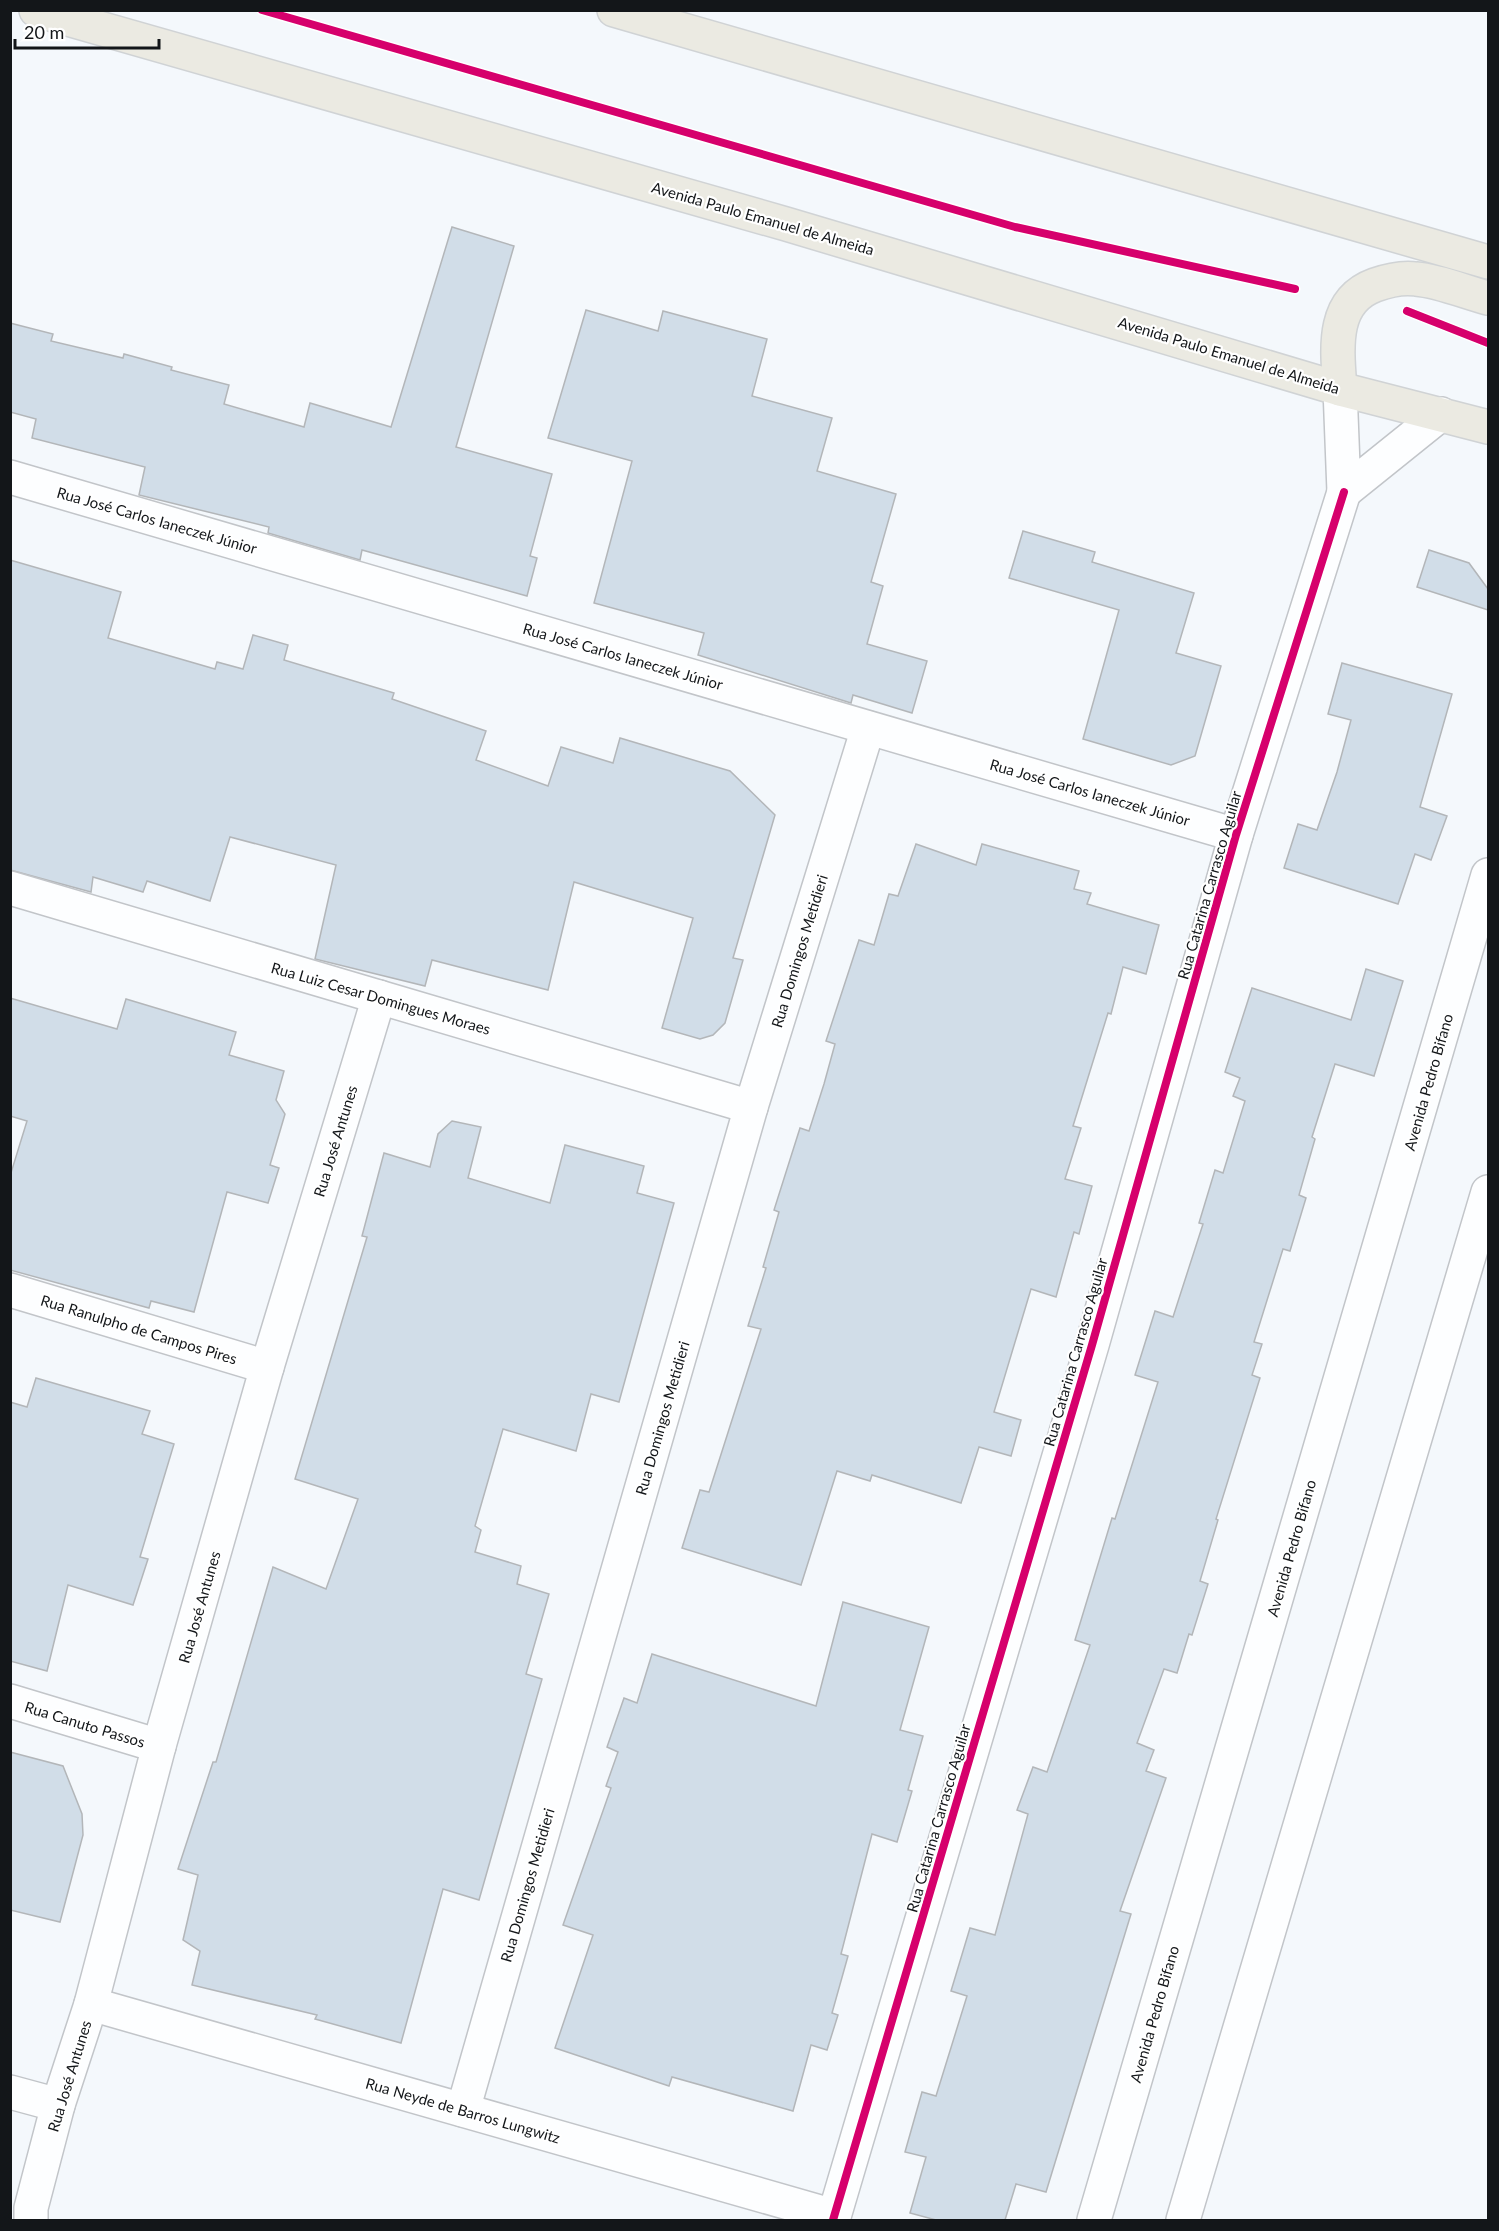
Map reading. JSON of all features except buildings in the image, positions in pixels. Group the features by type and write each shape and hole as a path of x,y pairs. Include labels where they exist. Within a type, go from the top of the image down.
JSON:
{"main road":[{"name":"Avenida Paulo Emanuel de Almeida","path":"36,10 786,224 1340,389 1488,426"},
{"path":"614,10 1488,262"},
{"path":"1340,389 1338,331 1343,311 1360,290 1392,279 1417,279 1488,298"}],"street":[{"name":"Rua Catarina Carrasco Aguilar","path":"834,2218 1092,1345 1236,835 1344,492 1340,389"},
{"path":"1344,492 1441,414"},
{"name":"Rua José Carlos Ianeczek Júnior","path":"10,477 1236,835"},
{"name":"Rua Domingos Metidieri","path":"463,2110 751,1107 868,728"},
{"name":"Avenida Pedro Bifano","path":"1094,2220 1488,881"},
{"name":"Rua Luiz Cesar Domingues Moraes","path":"10,888 751,1107"},
{"name":"Rua José Antunes","path":"31,2220 31,2208 58,2105 91,2004 159,1746 267,1367 379,997"},
{"path":"1183,2220 1488,1192"},
{"name":"Rua Ranulpho de Campos Pires","path":"10,1290 267,1367"},
{"name":"Rua Canuto Passos","path":"10,1701 159,1746"},
{"name":"Rua Neyde de Barros Lungwitz","path":"91,2004 834,2218"},
{"path":"10,2092 58,2105"}],"cycle path":[{"path":"262,10 1015,227 1295,289"},
{"path":"1407,311 1488,343"},
{"path":"833,2220 1092,1345 1236,835 1344,492"}]}
